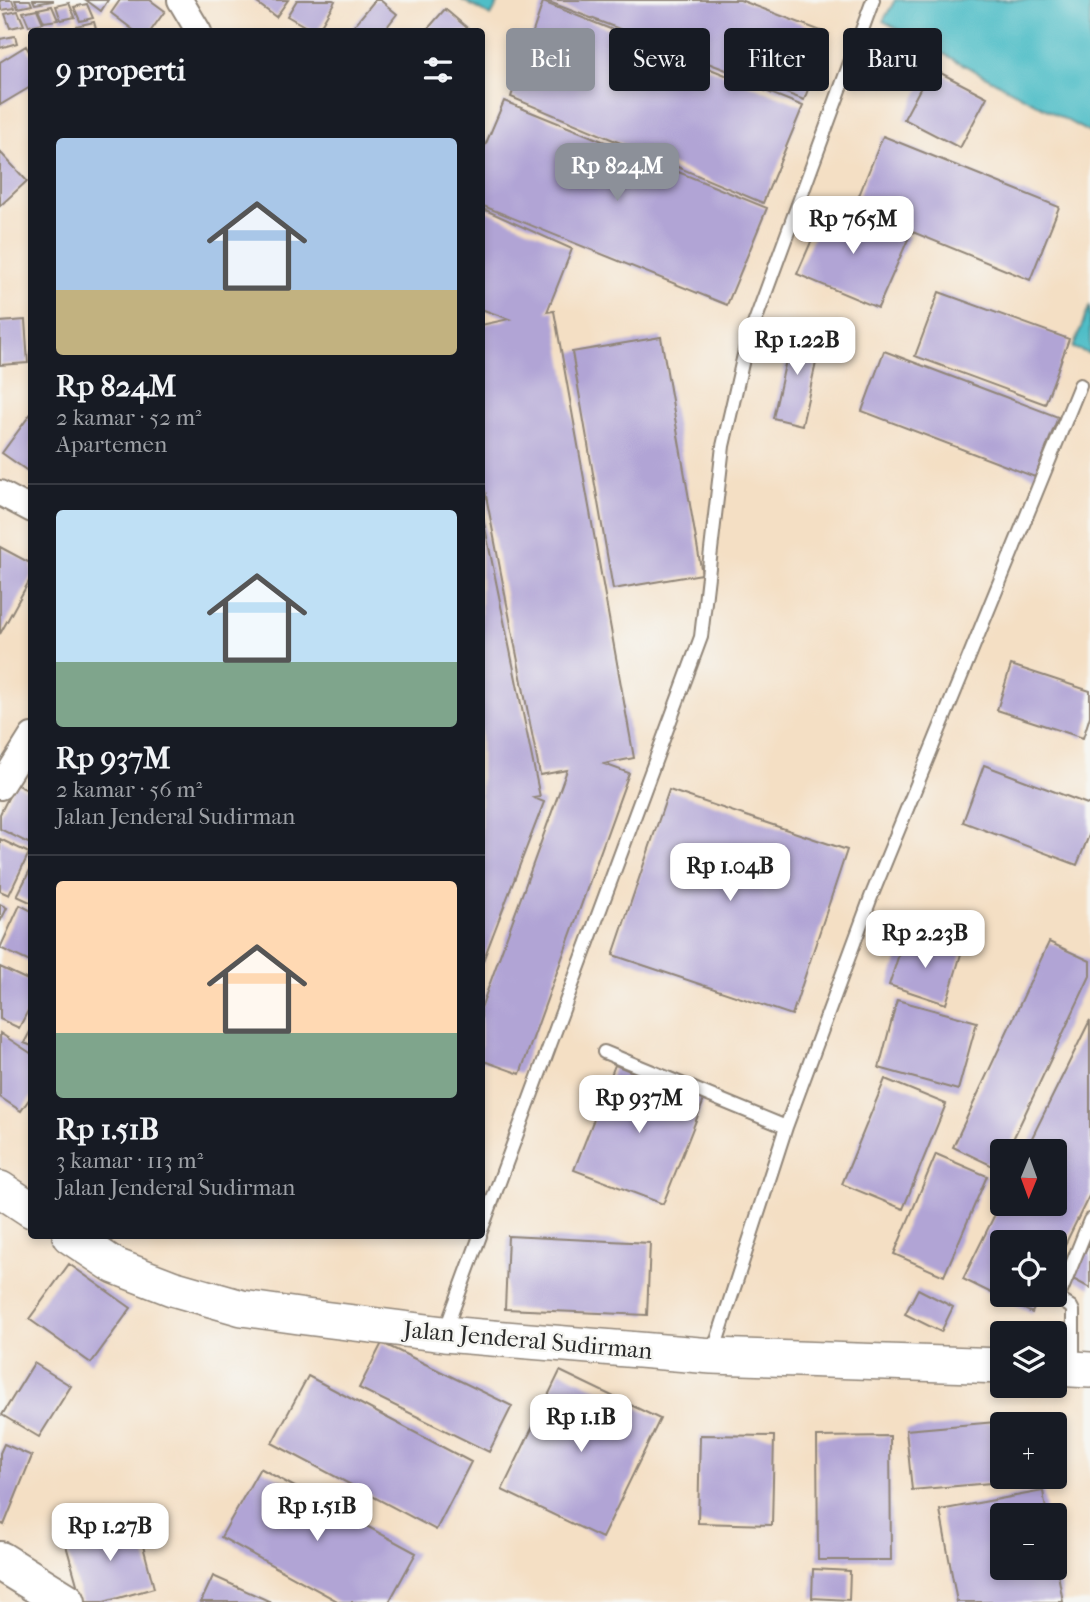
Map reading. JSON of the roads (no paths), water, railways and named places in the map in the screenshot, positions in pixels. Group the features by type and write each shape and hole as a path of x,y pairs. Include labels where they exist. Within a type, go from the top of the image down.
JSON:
{"highway":[{"path":"0,1561 66,1602"}],"main road":[{"path":"0,1189 28,1207"},
{"name":"Jalan Jenderal Sudirman","path":"74,1239 115,1266 172,1288 242,1308 444,1334 712,1356 990,1366"}],"street":[{"path":"180,0 197,28"},
{"path":"0,493 28,508"},
{"path":"0,787 28,742"}],"lane":[{"path":"485,1220 701,638 723,446 746,346 873,0"},
{"path":"712,1356 786,1127 871,897 1080,385"},
{"path":"604,1052 786,1127"},
{"path":"1073,1369 1073,1309 1060,1300 1060,1294 1090,1220"},
{"path":"444,1334 478,1239"}],"water":[{"path":"462,0 500,0 491,16"},
{"path":"895,0 1090,0 1090,133 942,53 942,28 896,28 883,21"},
{"path":"1090,305 1090,354 1073,348"}]}
